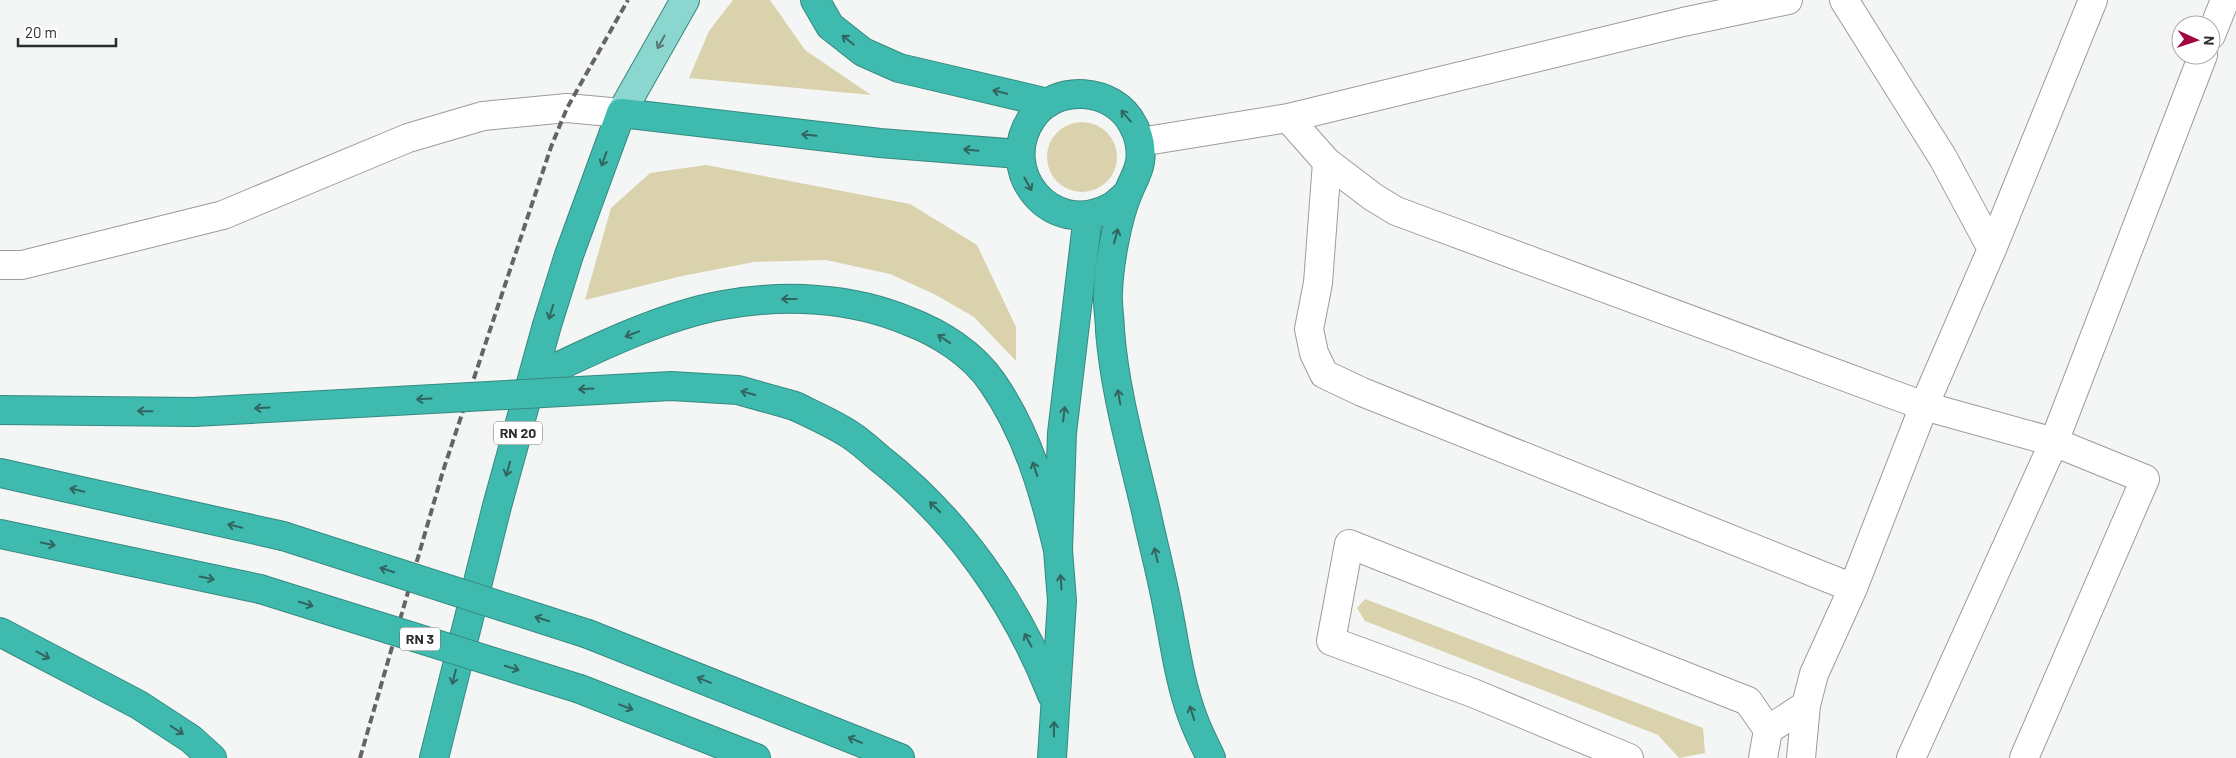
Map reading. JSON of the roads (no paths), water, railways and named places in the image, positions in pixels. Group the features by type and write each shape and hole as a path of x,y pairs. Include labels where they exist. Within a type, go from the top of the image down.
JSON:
{"highway":[{"path":"815,0 830,26 863,52 899,68 1048,103"},
{"path":"1128,193 1110,208 1088,215 1068,215 1048,207 1033,193 1023,175 1019,154 1023,134 1032,116 1048,103 1066,95 1085,93 1104,98 1120,108 1133,123 1140,142 1141,160 1136,178 1128,193 1114,245 1108,294 1112,357 1124,422 1141,490 1182,679 1193,718 1211,758"},
{"path":"621,113 880,143 1019,154"},
{"name":"RN 20","path":"434,758 497,506 534,378 547,325 568,256 621,113"},
{"path":"1052,758 1054,701 1062,601 1058,550 1062,433 1088,215"},
{"path":"534,378 629,335 668,320 723,304 787,299 838,301 883,310 928,328 965,353 992,381 1012,415 1030,452 1047,504 1058,550"},
{"path":"0,410 194,412 671,386 738,390 795,406 850,434 900,473 941,514 997,586 1039,662 1054,701"},
{"path":"0,473 283,536 588,634 900,758"},
{"name":"RN 3","path":"0,534 260,589 580,689 756,758"},
{"path":"0,632 139,705 191,739 212,758"}],"main road":[{"name":"RN 20","path":"621,113 686,0"}],"street":[{"path":"1140,142 1288,118 1683,22 1788,0"},
{"path":"1844,0 1943,158 1992,249"},
{"path":"1801,758 1806,705 1814,674 1853,588 1924,406 1992,249 2093,0"},
{"path":"2219,15 2225,0"},
{"path":"1911,758 2054,442 2199,65"},
{"path":"0,265 22,265 223,215 408,138 483,116 567,108 621,113"},
{"path":"1288,118 1327,162 1373,197 1396,211 1924,406 2054,442 2145,479 2024,758"},
{"path":"1327,162 1318,283 1309,329 1314,353 1324,374 1362,392 1853,588"},
{"path":"1629,758 1473,693 1331,641 1349,544 1748,701 1768,730 1763,758"},
{"path":"1768,730 1806,705"}],"railway":[{"path":"360,758 443,471 551,147 567,108 628,0"}]}
